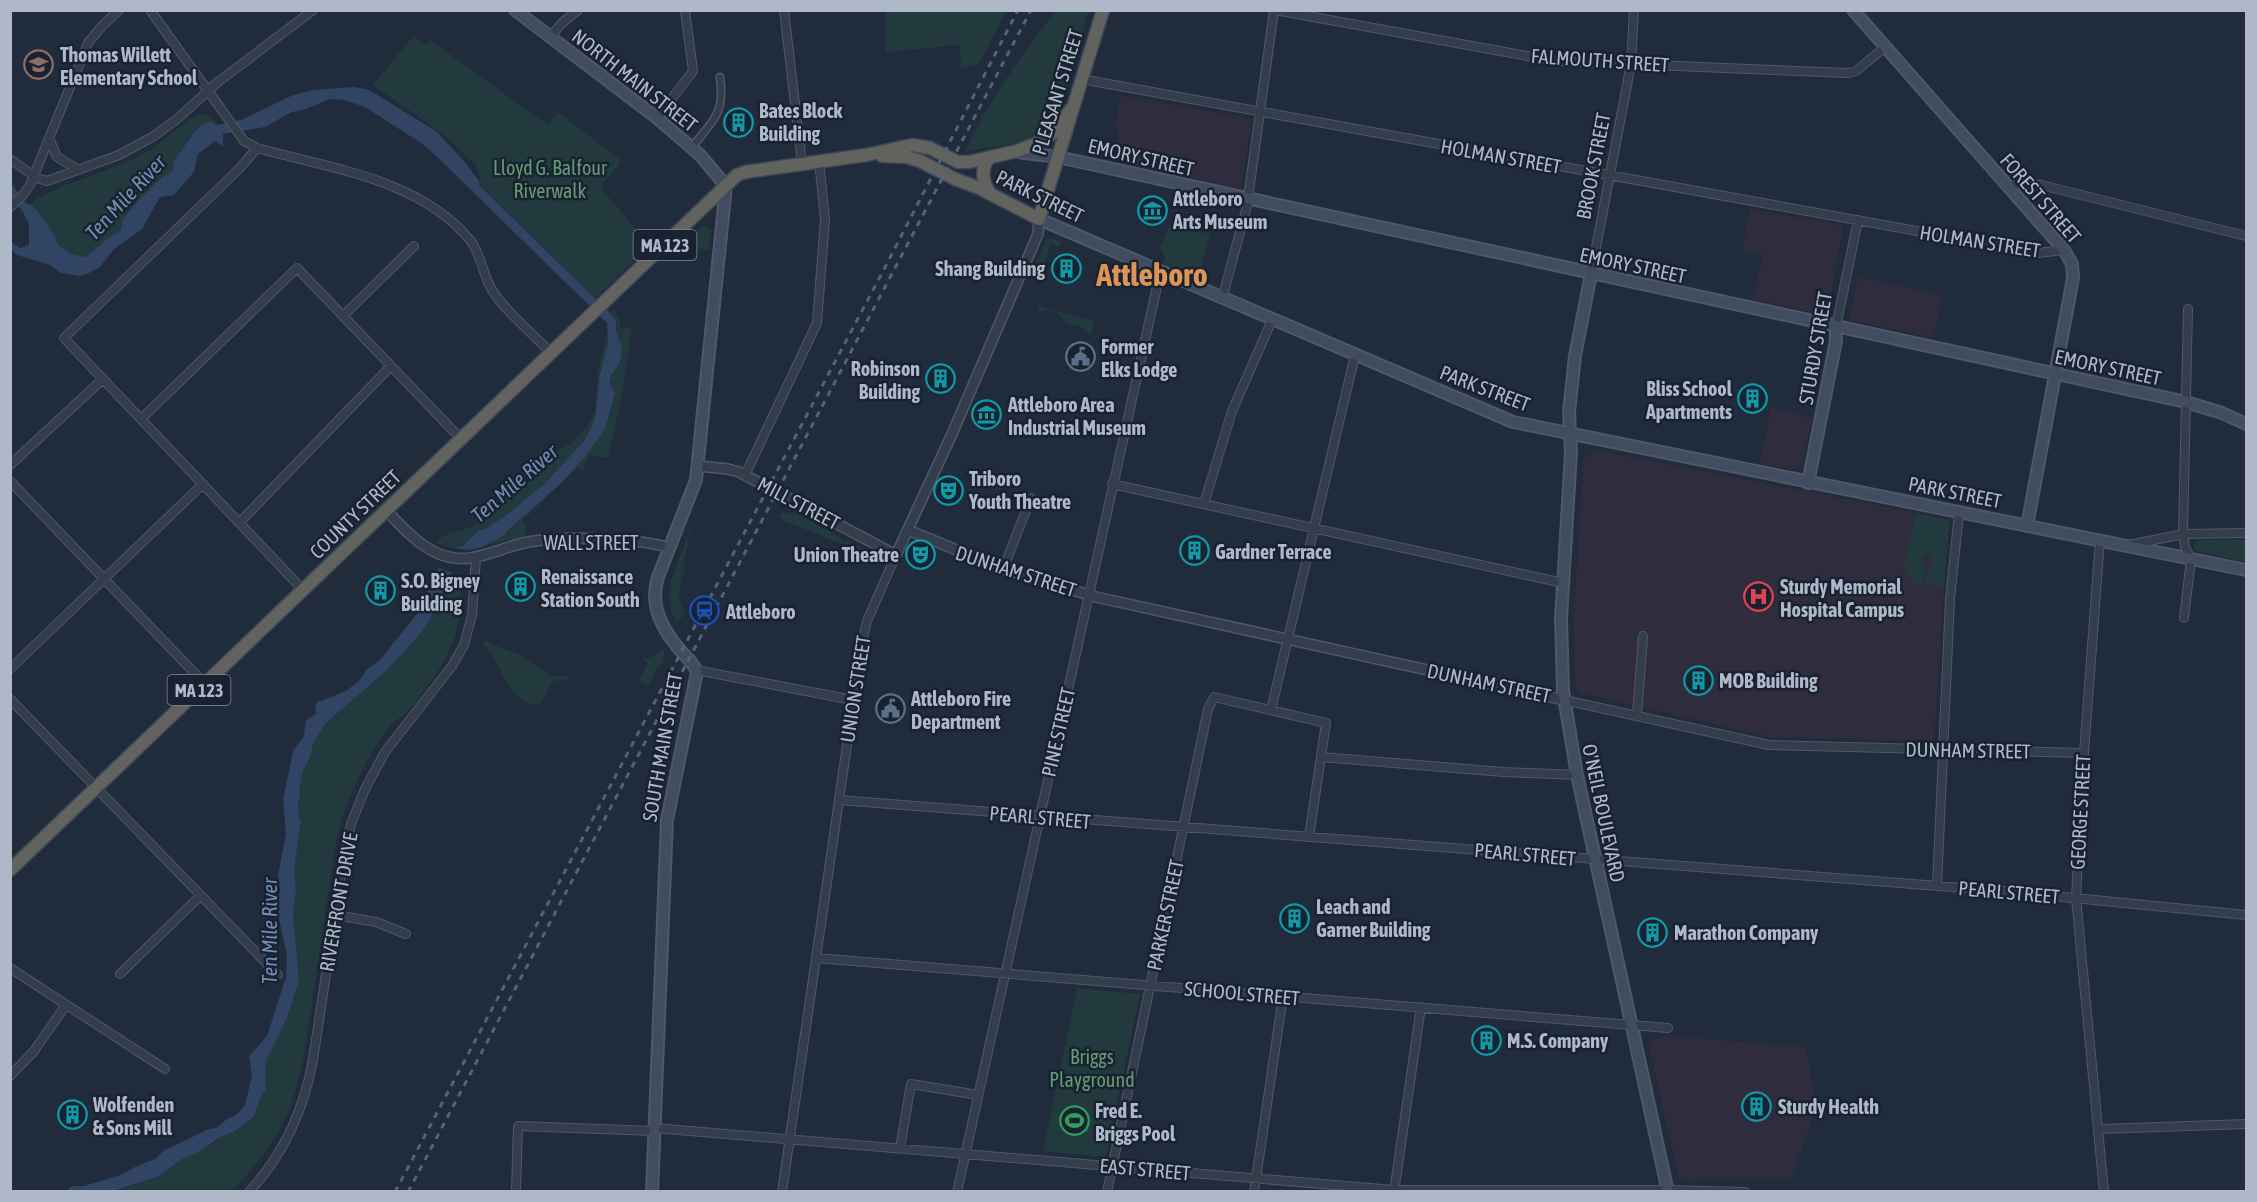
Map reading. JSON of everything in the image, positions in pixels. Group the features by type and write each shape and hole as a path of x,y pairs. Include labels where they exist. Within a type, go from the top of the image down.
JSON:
{"highway":[{"name":"PLEASANT STREET","path":"1039,219 1103,10"},
{"name":"MA 123","path":"1009,153 1047,138 1071,109"},
{"name":"PARK STREET","path":"726,186 743,172 917,146 930,148 958,162 1009,153"},
{"name":"PARK STREET","path":"866,155 915,159 1039,219"},
{"path":"990,157 983,172 985,183 992,195"},
{"name":"COUNTY STREET","path":"10,870 726,186"}],"main road":[{"name":"NORTH MAIN STREET","path":"515,10 692,147 726,186"},
{"name":"FOREST STREET","path":"1853,10 2064,250 2072,264 2074,275 2027,526"},
{"name":"EMORY STREET","path":"1009,153 1031,152 1058,157 2186,402 2222,413 2247,424"},
{"name":"SOUTH MAIN STREET","path":"652,1191 667,820 696,670 666,633 656,608 656,584 694,488 698,466 726,186"},
{"name":"PARK STREET","path":"1039,219 1160,273 1507,420 1570,435 2247,570"},
{"name":"BROOK STREET","path":"1570,435 1569,412 1572,379 1591,274"},
{"name":"STURDY STREET","path":"1808,483 1836,341 1836,327"},
{"name":"O'NEIL BOULEVARD","path":"1570,435 1571,453 1560,635 1564,700 1595,860 1668,1190"}],"street":[{"path":"11,207 26,192 88,43 119,10"},
{"path":"150,10 225,118 247,143 257,148 386,183 432,206 451,221 471,242 481,258 493,291 551,353"},
{"path":"10,159 39,180 47,181 119,155 143,143 177,119 207,92 313,10"},
{"path":"550,37 562,22 578,10"},
{"path":"657,118 693,71 685,10"},
{"path":"784,10 802,163"},
{"path":"1222,299 1248,199 1275,10"},
{"name":"FALMOUTH STREET","path":"1275,10 1548,60 1848,73 1856,71 1885,47"},
{"name":"BROOK STREET","path":"1591,274 1631,64 1634,10"},
{"path":"692,147 721,109 720,77"},
{"name":"HOLMAN STREET","path":"1081,79 2038,253 2064,250"},
{"path":"49,138 57,157 79,170"},
{"path":"257,148 239,169 64,338 303,590"},
{"path":"745,475 817,323 825,224 819,161"},
{"path":"2008,186 2023,183 2041,184 2247,236"},
{"name":"UNION STREET","path":"782,1191 864,631 1038,234 1039,219"},
{"name":"STURDY STREET","path":"1836,327 1858,220"},
{"path":"343,316 414,246"},
{"path":"141,419 297,268 462,439"},
{"name":"PINE STREET","path":"957,1191 1160,273"},
{"path":"2184,618 2191,559 2184,547 2183,534 2188,309"},
{"path":"1204,504 1231,416 1272,320"},
{"path":"1309,837 1326,723 1271,710 1354,356"},
{"path":"239,523 391,366"},
{"path":"10,465 103,379"},
{"name":"MILL STREET","path":"698,466 728,468 745,475 896,555"},
{"path":"10,481 205,684"},
{"path":"10,669 203,484"},
{"path":"1112,484 1563,583"},
{"path":"1003,569 1031,498"},
{"name":"WALL STREET","path":"387,510 417,541 445,556 475,558 526,543 560,539 648,543 670,548"},
{"path":"1937,886 1951,591 1959,513"},
{"name":"DUNHAM STREET","path":"908,530 1003,569 1088,595 1769,745 2084,753"},
{"name":"PARK STREET","path":"2127,546 2183,534 2247,533"},
{"name":"GEORGE STREET","path":"2100,540 2076,898 2100,1130 2104,1191"},
{"name":"RIVERFRONT DRIVE","path":"249,1191 279,1154 294,1126 304,1099 313,1060 346,842 355,813 368,782 388,747 452,666 467,639 472,615 475,558"},
{"path":"1637,716 1643,636"},
{"path":"696,670 853,700"},
{"name":"PARKER STREET","path":"1107,1191 1208,709 1214,698 1271,710"},
{"path":"10,699 278,975"},
{"path":"1321,757 1503,772 1577,775"},
{"name":"PEARL STREET","path":"839,800 1937,886 2247,915"},
{"path":"120,974 200,896"},
{"path":"335,915 376,922 406,934"},
{"name":"SCHOOL STREET","path":"816,958 1668,1028"},
{"path":"10,968 165,1069"},
{"path":"1254,1191 1283,996"},
{"path":"10,1077 34,1051 66,1005"},
{"path":"1394,1191 1422,1007"},
{"path":"900,1148 911,1084 978,1095"},
{"path":"2100,1130 2247,1124"},
{"name":"EAST STREET","path":"516,1191 518,1126 654,1130 790,1139 1394,1191 1746,1191"}],"shaded area":[{"path":"1121,95 1252,119 1241,189 1116,161 1119,128 1115,127"},
{"path":"1750,209 1841,225 1843,230 1827,314 1753,300 1763,255 1742,251"},
{"path":"1858,277 1942,295 1934,338 1849,320"},
{"path":"1771,407 1812,419 1803,463 1796,470 1760,464"},
{"name":"Sturdy Memorial Hospital Campus","path":"1596,450 1949,519 1934,741 1769,737 1579,693 1575,686 1574,616 1583,460"},
{"path":"1667,1036 1806,1047 1816,1107 1791,1179 1686,1180 1678,1175 1649,1046 1654,1039"}],"green space":[{"path":"885,10 1007,11 978,65 961,68 960,45 886,52"},
{"path":"1056,11 1089,11 1064,94 1051,123 1045,131 1029,139 965,152 1006,78"},
{"name":"Lloyd G. Balfour Riverwalk","path":"413,36 426,45 430,40 548,125 558,112 619,159 620,164 602,184 603,191 650,245 595,298 478,183 481,180 475,164 448,138 373,85"},
{"path":"202,114 212,117 218,125 206,123 189,138 180,152 173,171 130,210 122,222 120,231 104,241 90,255 78,257 58,245 46,222 28,204 57,189 135,158 156,146 190,119"},
{"path":"1170,224 1210,234 1200,270 1206,274 1202,282 1163,264 1165,257 1160,248"},
{"path":"706,226 711,231 709,250 684,247 682,254 677,255 675,251"},
{"path":"1047,239 1062,242 1058,247 1051,244 1041,274 1044,276 1042,280 1030,275"},
{"path":"1039,306 1091,320 1094,325 1090,335 1081,327 1067,323 1057,313 1047,310 1038,312"},
{"path":"613,309 619,317 621,329 632,328 622,396 608,458 588,455 582,470 578,467 522,521 526,525 526,536 489,545 505,535 559,485 585,457 602,433 612,400 611,376 617,366 616,322 610,313"},
{"path":"607,333 608,343 600,374 598,404 595,418 585,440 546,482 508,514 485,529 479,530 460,547 453,549 437,543 443,536 468,528 485,516 565,444 569,446 586,428 595,411 598,370"},
{"path":"793,511 840,537 843,542 848,540 880,559 784,521 779,516 782,512 792,514"},
{"path":"1916,513 1950,521 1944,584 1940,589 1939,586 1925,584 1928,567 1933,563 1929,555 1925,555 1921,560 1925,566 1922,586 1914,585 1904,568"},
{"path":"692,525 683,565 686,566 679,590 680,601 685,613 677,624 669,606 672,603 669,599 671,580"},
{"path":"2198,540 2246,540 2246,562 2195,551 2193,545"},
{"path":"457,570 461,587 460,614 452,645 427,687 406,713 391,725 369,757 358,778 342,821 332,863 302,1064 293,1099 278,1132 257,1163 232,1191 113,1192 152,1179 182,1159 216,1142 222,1136 234,1132 254,1116 266,1088 267,1059 287,1018 299,980 293,914 296,890 294,871 301,820 299,820 298,802 303,771 313,744 326,723 386,671 416,639 429,621 449,579"},
{"path":"485,641 522,656 551,676 569,676 570,679 562,680 562,682 553,680 540,705 528,703 512,690 496,661 483,644"},
{"path":"665,648 662,664 658,665 649,686 639,680 648,663 642,658 645,656 647,659"},
{"name":"Briggs Playground","path":"1077,988 1140,994 1106,1157 1043,1151"}],"water":[{"path":"353,87 374,93 436,131 464,161 480,182 478,184 611,314 616,322 622,349 620,362 611,376 610,383 615,393 605,429 585,457 559,485 505,535 483,547 452,574 429,621 416,639 386,671 326,723 313,744 303,771 298,802 299,819 301,819 294,871 296,890 293,914 299,980 287,1018 267,1059 266,1091 262,1093 254,1116 234,1132 222,1136 197,1153 182,1159 157,1177 113,1191 66,1191 72,1186 84,1186 118,1176 155,1159 163,1151 209,1129 216,1128 236,1115 245,1105 252,1076 249,1056 267,1036 286,977 287,955 277,910 280,890 278,875 286,834 283,800 293,751 304,736 306,720 316,714 315,705 318,702 346,691 360,680 367,669 379,661 417,614 438,570 453,549 462,546 479,530 485,529 508,514 546,482 585,440 595,418 600,374 608,343 607,323 433,153 365,107 344,100 330,99 292,112 265,127 223,134 223,146 215,141 198,154 194,172 174,195 160,197 142,229 113,250 100,267 89,273 80,276 61,273 50,265 17,255 11,250 11,242 20,248 29,245 29,224 11,197 10,182 27,204 32,205 44,219 58,245 74,255 86,257 120,231 123,220 133,206 155,184 173,171 173,163 195,131 202,125 210,122 217,125 241,120 293,95 312,90"},
{"name":"Fred E. Briggs Pool","path":"1066,1110 1072,1111 1077,1116 1089,1114 1088,1132 1078,1132 1079,1121 1070,1126 1061,1123 1061,1114"}],"pier":[{"path":"487,546 454,576 437,567 451,548 469,550"}],"railway":[{"path":"395,1192 881,275 1018,10"},
{"path":"408,1192 1031,10"}],"place":[{"name":"Thomas Willett Elementary School","path":"39,65"},
{"name":"Bates Block Building","path":"738,122"},
{"name":"Attleboro Arts Museum","path":"1152,210"},
{"name":"Shang Building","path":"1066,268"},
{"name":"Former Elks Lodge","path":"1080,357"},
{"name":"Robinson Building","path":"941,379"},
{"name":"Bliss School Apartments","path":"1753,399"},
{"name":"Attleboro Area Industrial Museum","path":"987,415"},
{"name":"Triboro Youth Theatre","path":"948,490"},
{"name":"Gardner Terrace","path":"1194,551"},
{"name":"Union Theatre","path":"920,554"},
{"name":"Renaissance Station South","path":"520,587"},
{"name":"S.O. Bigney Building","path":"380,591"},
{"name":"Sturdy Memorial Hospital Campus","path":"1759,597"},
{"name":"Attleboro","path":"705,611"},
{"name":"MOB Building","path":"1698,680"},
{"name":"Attleboro Fire Department","path":"890,709"},
{"name":"Leach and Garner Building","path":"1295,918"},
{"name":"Marathon Company","path":"1653,932"},
{"name":"M.S. Company","path":"1486,1040"},
{"name":"Sturdy Health","path":"1757,1106"},
{"name":"Wolfenden & Sons Mill","path":"72,1115"},
{"name":"Fred E. Briggs Pool","path":"1074,1121"}],"district":[{"name":"Attleboro","path":"1152,274"}],"water label":[{"name":"Ten Mile River","path":"125,197"},
{"name":"Ten Mile River","path":"514,483"},
{"name":"Ten Mile River","path":"269,931"}]}
